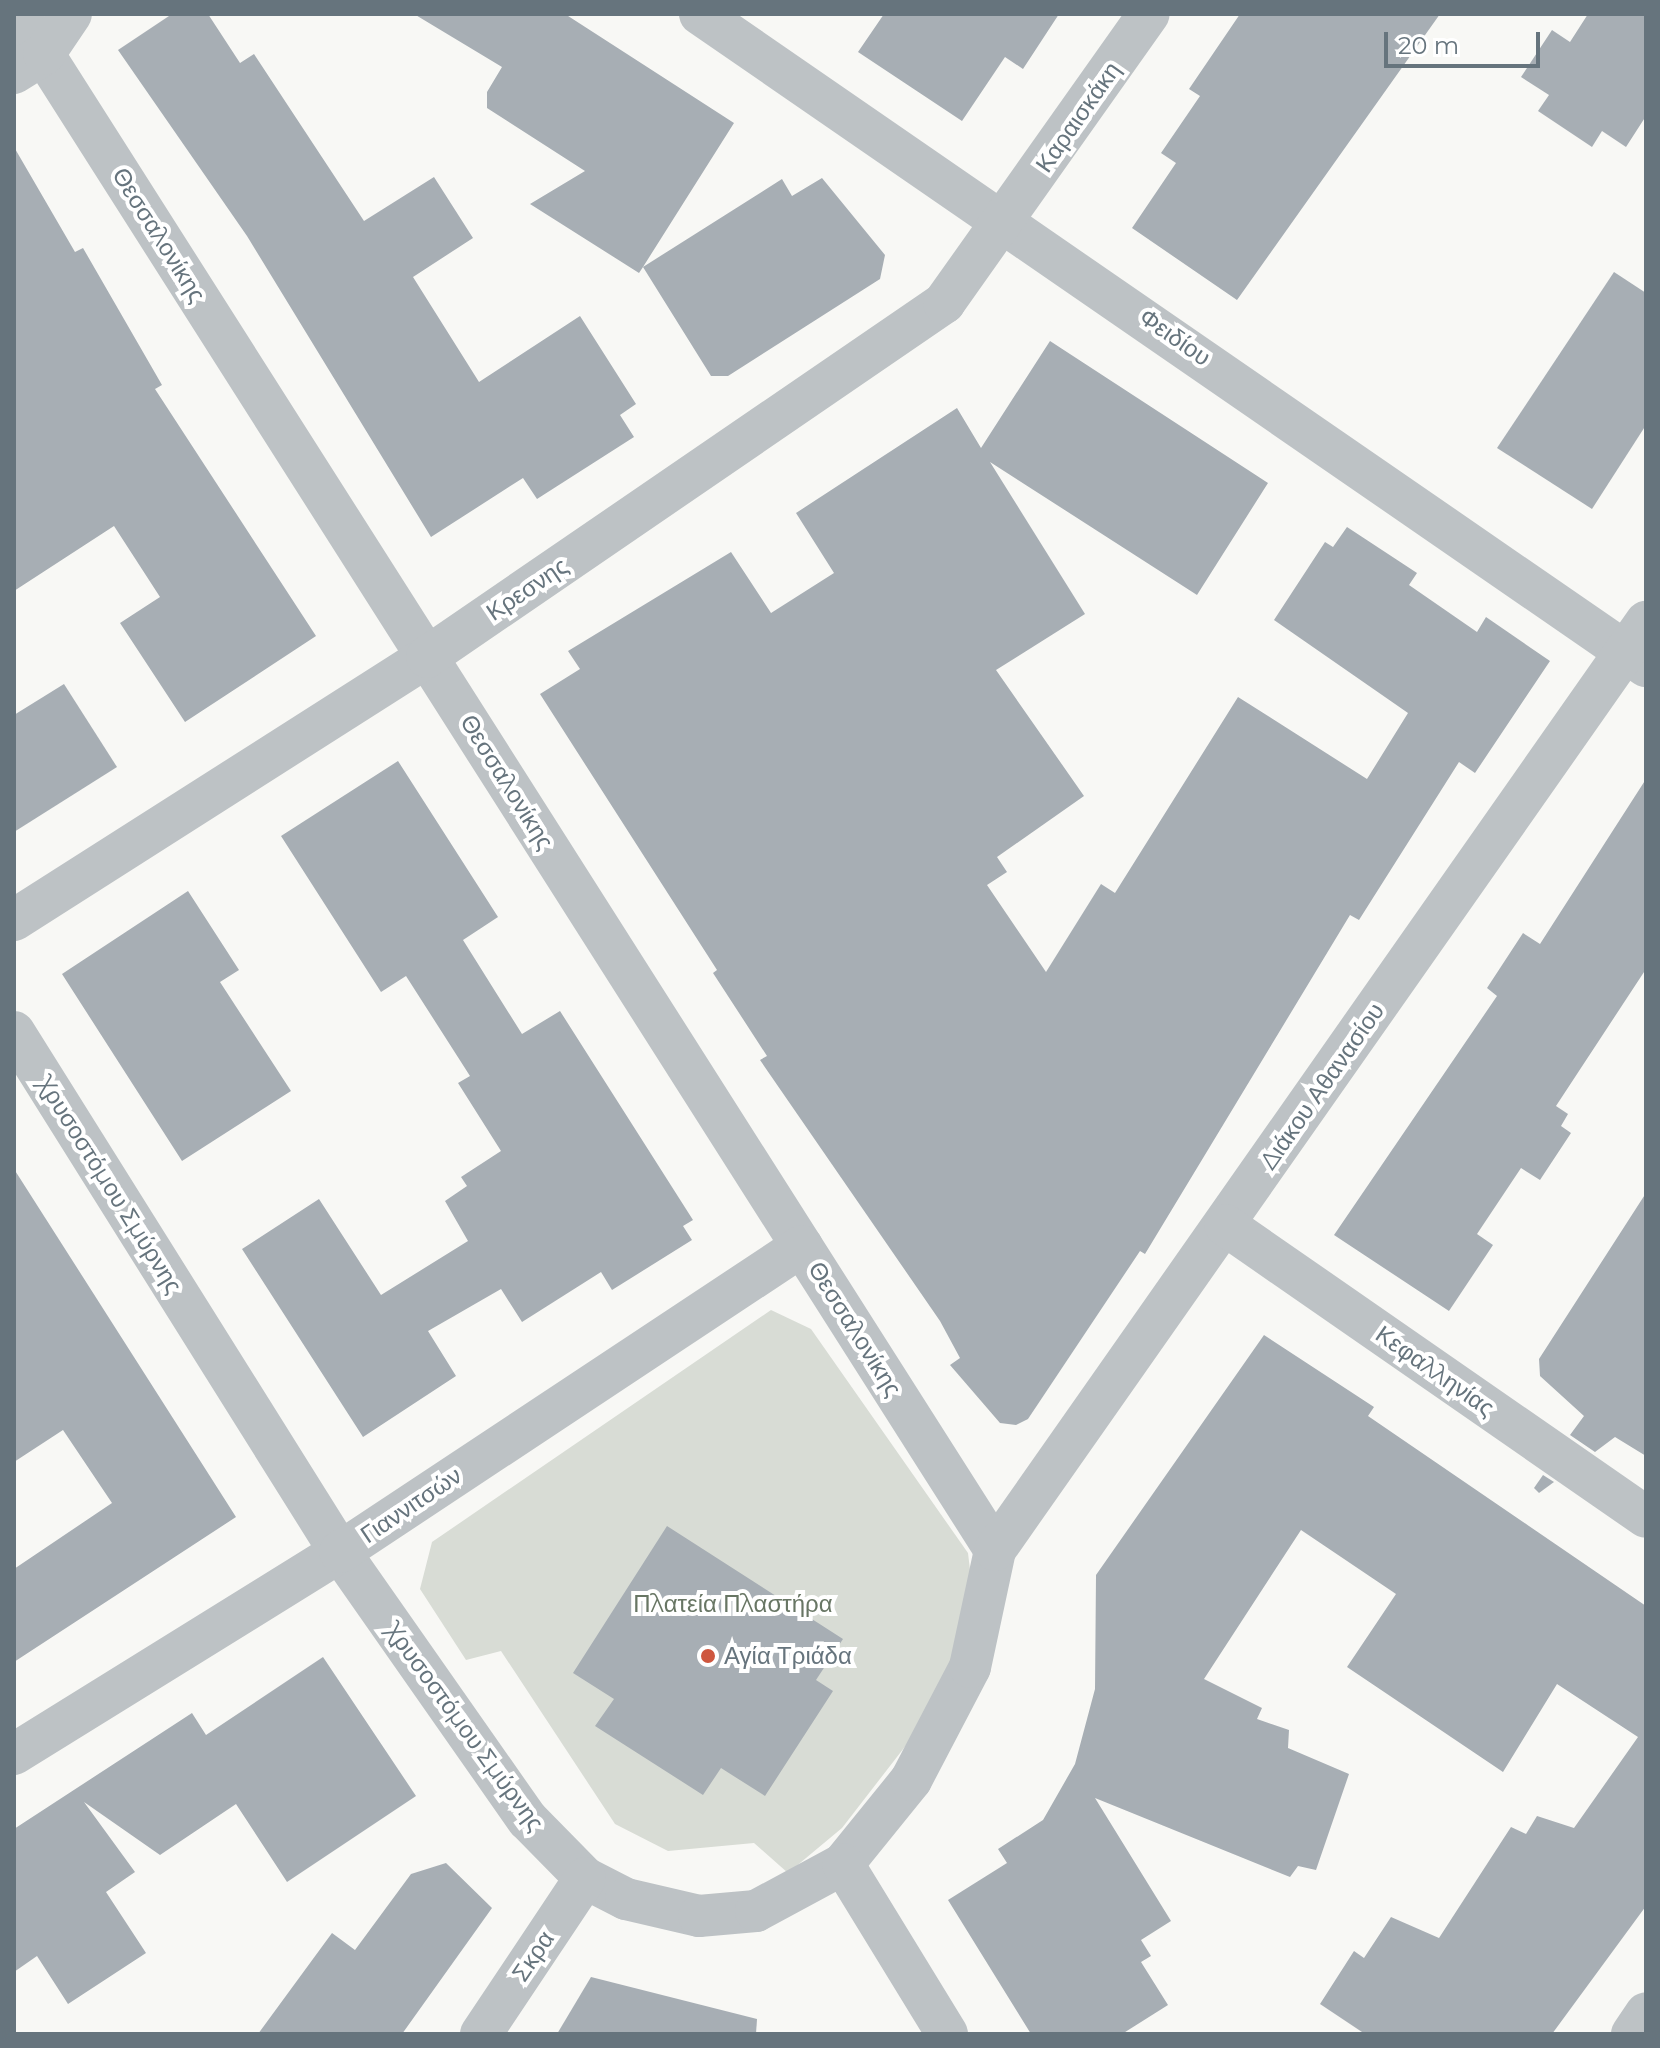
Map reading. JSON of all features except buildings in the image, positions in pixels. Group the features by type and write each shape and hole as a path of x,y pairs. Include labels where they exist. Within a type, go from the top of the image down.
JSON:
{"street":[{"name":"Θεσσαλονίκης","path":"18,14 29,64 427,657 995,1550"},
{"path":"29,64 71,14"},
{"name":"Φειδίου","path":"700,14 1639,646"},
{"name":"Καραισκάκη","path":"1006,220 1149,14"},
{"name":"Κρεσνης","path":"14,920 427,657 944,303 1006,220"},
{"name":"Διάκου Αθανασίου","path":"995,1550 1639,646"},
{"name":"Χρυσοστόμου Σμύρνης","path":"14,1032 340,1552 528,1820 585,1878 659,1910 699,1916 756,1911 843,1864 911,1780 947,1719 970,1667 995,1550"},
{"name":"Κεφαλληνίας","path":"1225,1225 1646,1517"},
{"name":"Γιαννιτσών","path":"14,1754 340,1552 802,1246"},
{"path":"843,1864 947,2034"},
{"name":"Σκρα","path":"481,2034 585,1878"},
{"path":"1632,2034 1646,2013"}],"green space":[{"name":"Πλατεία Πλαστήρα","path":"771,1310 811,1329 968,1553 972,1586 950,1662 907,1744 842,1828 788,1873 754,1843 668,1851 615,1824 501,1651 466,1660 420,1589 432,1542"}],"place":[{"name":"Αγία Τριάδα","path":"708,1656"}]}
